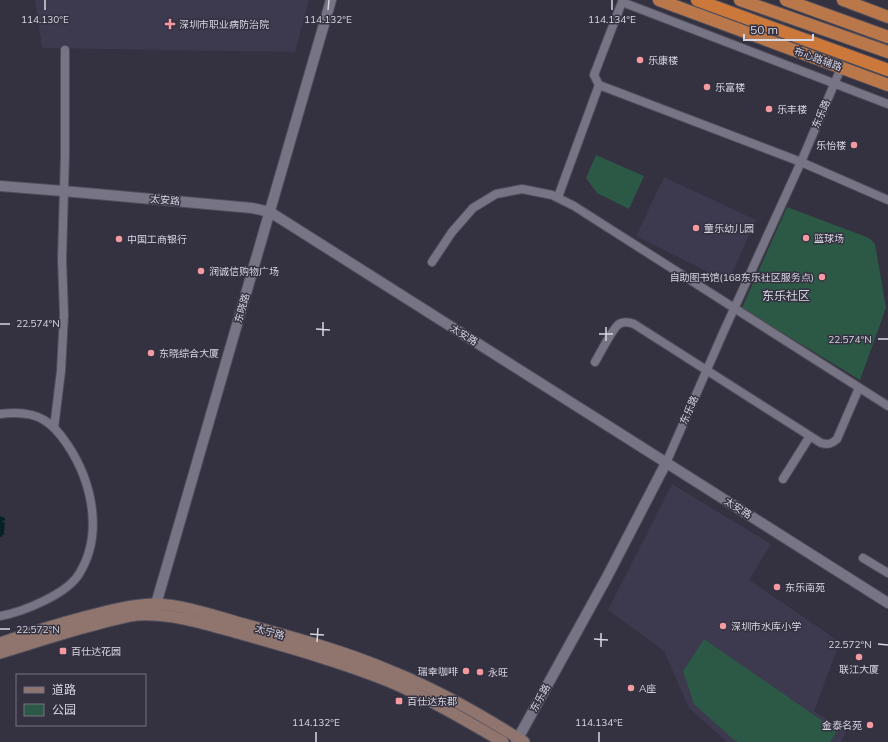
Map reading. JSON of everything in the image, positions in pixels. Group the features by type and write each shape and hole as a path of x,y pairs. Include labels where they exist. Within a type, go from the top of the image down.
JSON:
{"highway":[{"name":"布心路辅路","path":"659,0 888,85"},
{"path":"697,0 888,70"},
{"path":"740,0 888,52"},
{"path":"786,0 888,37"},
{"path":"843,0 888,8"},
{"path":"863,3 888,17"}],"main road":[{"name":"太宁路","path":"0,643 64,622 120,607 154,610 192,610 325,648 391,670 440,693 479,714 519,741"},
{"name":"太宁路","path":"0,654 68,632 154,610 323,658 388,681 439,705 503,742"}],"street":[{"name":"东晓路","path":"154,610 331,0"},
{"path":"558,197 598,85 594,75 622,2 888,104"},
{"path":"54,428 64,315 62,259 65,155 65,50"},
{"name":"东乐路","path":"519,741 666,463 706,370 801,162 841,68"},
{"path":"598,85 801,162 888,200"},
{"name":"太安路","path":"0,186 63,190 252,208 270,212 888,603"},
{"path":"432,262 452,232 473,208 496,194 522,189 552,195 558,197 888,406"},
{"path":"595,362 617,327 624,322 629,322 810,436 826,444 834,442 837,439 859,388"},
{"path":"0,414 14,412 28,413 44,420 60,433 75,456 87,485 92,507 92,533 88,557 79,575 64,589 44,601 0,616"},
{"path":"783,479 810,436"},
{"path":"863,558 888,573"}],"shaded area":[{"name":"深圳市职业病防治院","path":"35,0 309,0 295,52 42,48"},
{"name":"童乐幼儿园","path":"664,177 756,220 728,282 636,236"},
{"name":"深圳市水库小学","path":"672,484 771,544 749,580 840,642 814,711 846,732 841,742 727,742 689,708 664,651 608,610"}],"green space":[{"path":"596,155 644,176 629,209 597,193 586,178"},
{"path":"787,207 869,238 875,244 886,308 860,380 742,308"},
{"path":"704,639 837,731 830,742 738,742 734,740 694,704 683,671"}],"water":[{"path":"0,516 5,518 4,536 0,537"}],"place":[{"name":"深圳市职业病防治院","path":"170,24"},
{"name":"乐康楼","path":"640,60"},
{"name":"乐富楼","path":"707,87"},
{"name":"乐丰楼","path":"769,109"},
{"name":"乐怡楼","path":"854,145"},
{"name":"童乐幼儿园","path":"696,228"},
{"name":"篮球场","path":"806,238"},
{"name":"中国工商银行","path":"119,239"},
{"name":"润诚信购物广场","path":"201,271"},
{"name":"自助图书馆(168东乐社区服务点)","path":"822,277"},
{"name":"东晓综合大厦","path":"151,353"},
{"name":"东乐南苑","path":"777,587"},
{"name":"深圳市水库小学","path":"723,626"},
{"name":"百仕达花园","path":"63,651"},
{"name":"联江大厦","path":"859,657"},
{"name":"瑞幸咖啡","path":"466,671"},
{"name":"永旺","path":"480,672"},
{"name":"A座","path":"631,688"},
{"name":"百仕达东郡","path":"399,701"},
{"name":"金泰名苑","path":"870,725"}],"district":[{"name":"东乐社区","path":"786,295"}]}
